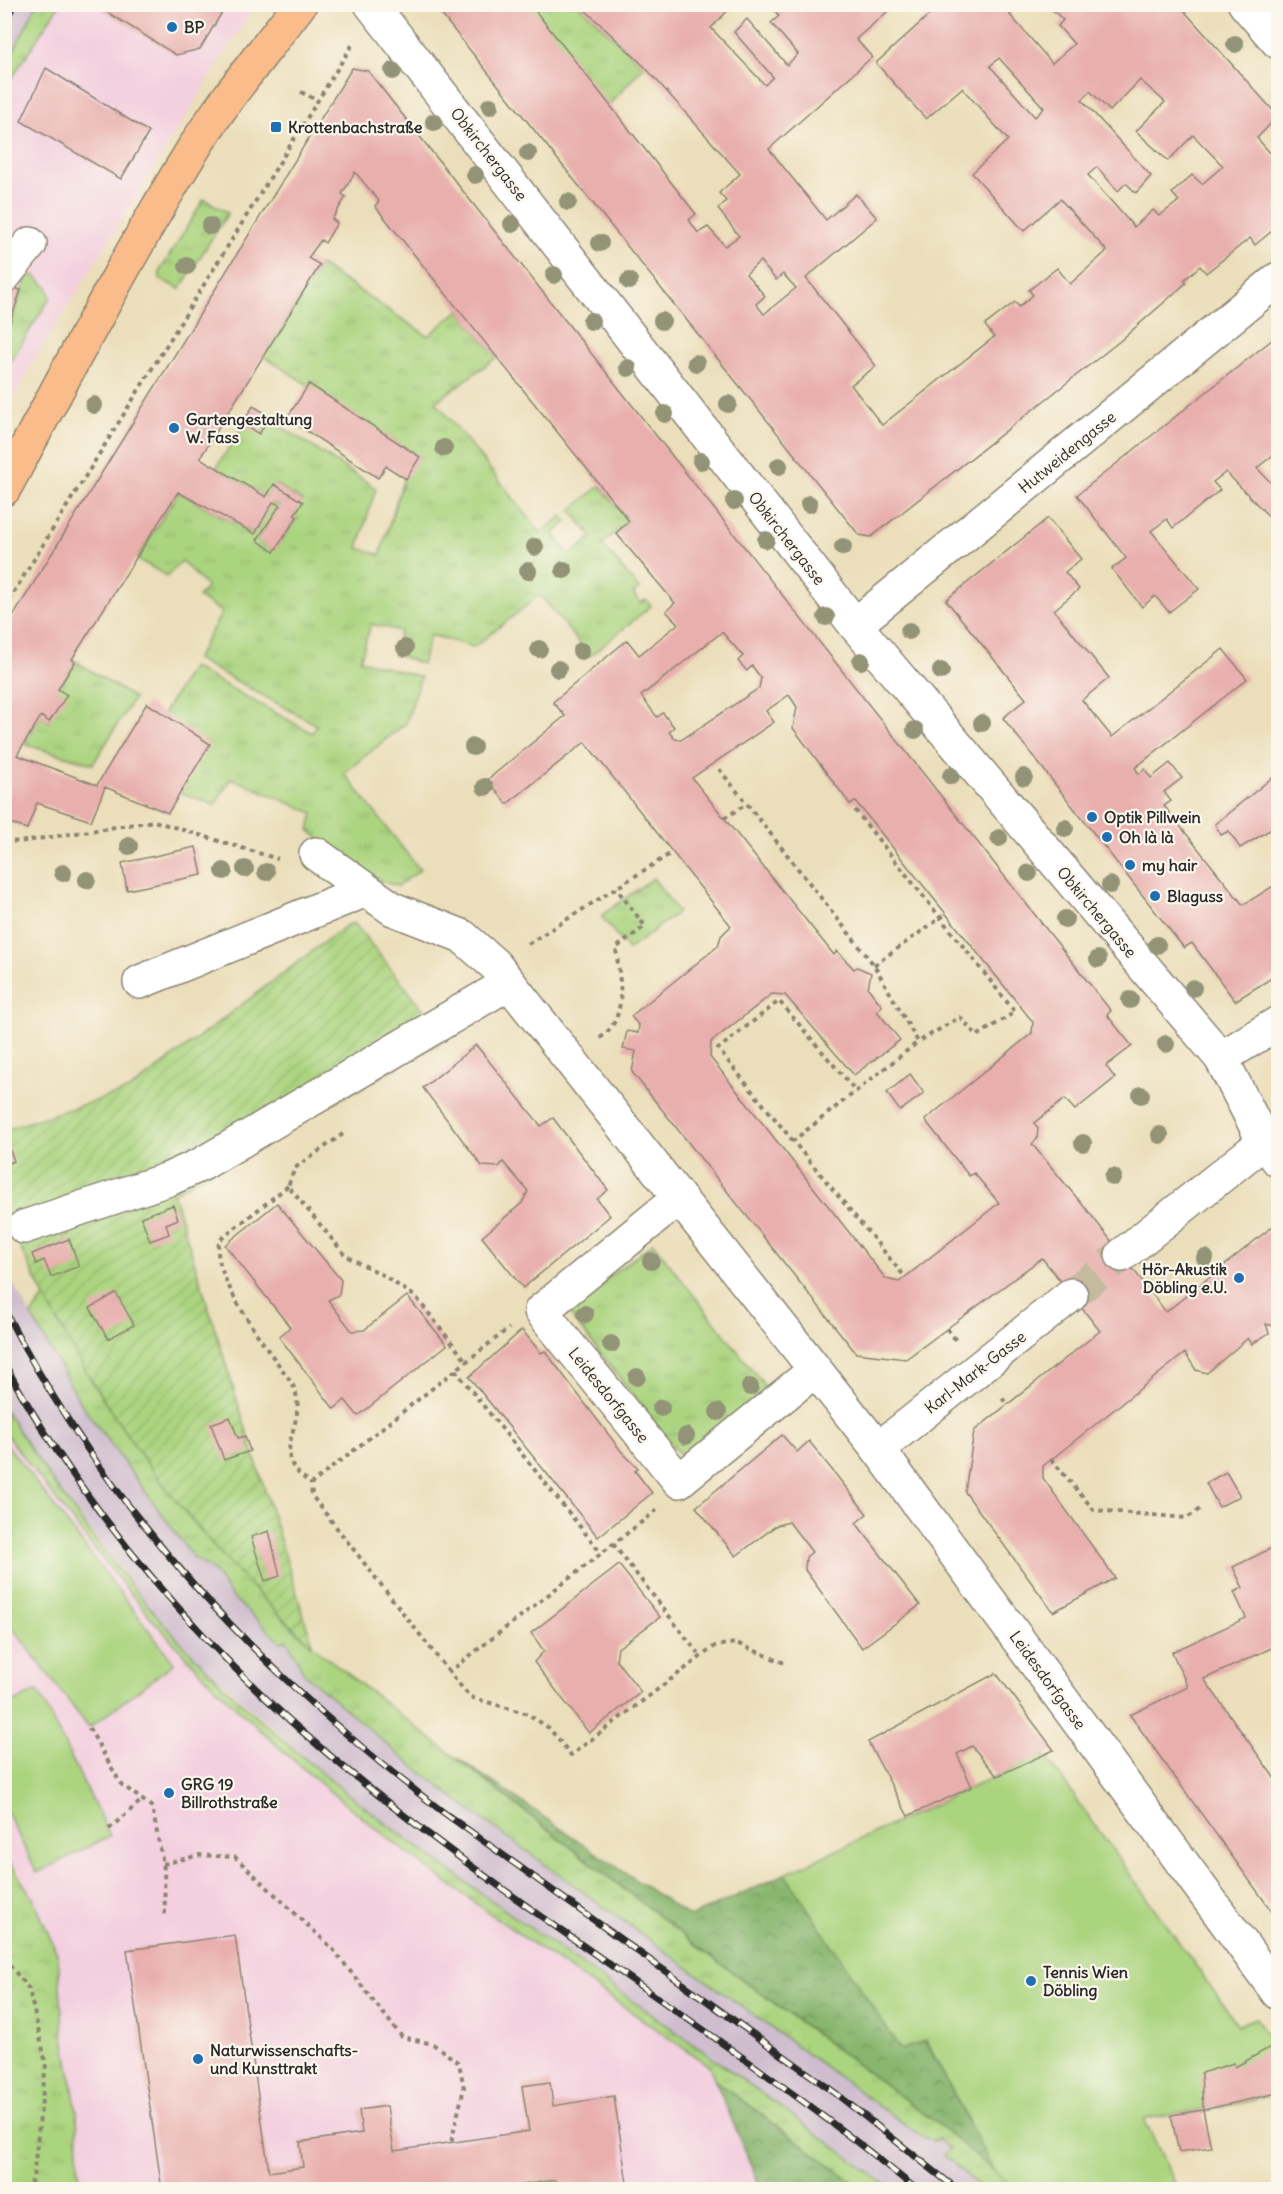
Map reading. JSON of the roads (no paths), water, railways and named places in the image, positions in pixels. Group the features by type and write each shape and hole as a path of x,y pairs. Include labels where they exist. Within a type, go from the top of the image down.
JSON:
{"main road":[{"path":"4,489 111,289 193,150 230,95 300,4"}],"street":[{"name":"Obkirchergasse","path":"371,4 855,625 1221,1058 1271,1151"},
{"path":"1245,4 1278,42"},
{"path":"4,276 30,244"},
{"name":"Hutweidengasse","path":"855,625 1278,279"},
{"name":"Leidesdorfgasse","path":"316,855 411,918 462,936 502,974 878,1449 1278,1993"},
{"path":"140,982 366,890"},
{"path":"24,1227 169,1179 202,1164 502,974"},
{"path":"1221,1058 1278,1023"},
{"path":"1122,1255 1271,1151"},
{"name":"Leidesdorfgasse","path":"678,1199 541,1311 680,1481 814,1371"},
{"name":"Karl-Mark-Gasse","path":"878,1449 1071,1295"}],"tunnel":[{"path":"1071,1295 1122,1255"}],"railway":[{"path":"4,23 14,4"},
{"path":"4,1309 46,1384 91,1455 141,1522 195,1586 312,1704 443,1812 834,2092 958,2190"},
{"path":"4,1363 36,1418 110,1525 194,1626 286,1717 404,1816 550,1923 773,2079 917,2190"}],"place":[{"name":"BP","path":"172,27"},
{"name":"Krottenbachstraße","path":"276,127"},
{"name":"Gartengestaltung W. Fass","path":"174,428"},
{"name":"Optik Pillwein","path":"1092,817"},
{"name":"Oh là là","path":"1107,837"},
{"name":"my hair","path":"1130,865"},
{"name":"Blaguss","path":"1155,896"},
{"name":"Hör-Akustik Döbling e.U.","path":"1239,1278"},
{"name":"GRG 19 Billrothstraße","path":"169,1793"},
{"name":"Tennis Wien Döbling","path":"1031,1981"},
{"name":"Naturwissenschafts- und Kunsttrakt","path":"198,2059"}]}
